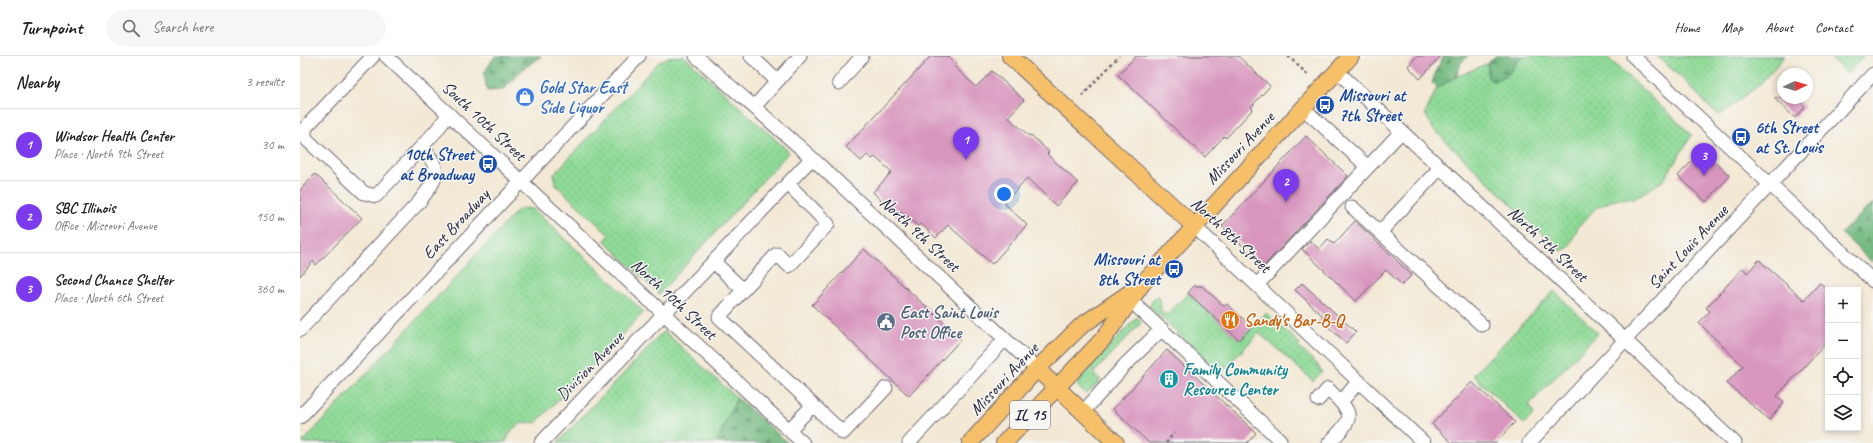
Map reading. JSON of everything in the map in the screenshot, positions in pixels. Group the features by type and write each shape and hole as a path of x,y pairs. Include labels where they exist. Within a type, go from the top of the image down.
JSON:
{"main road":[{"name":"North 8th Street","path":"1010,56 1194,226"},
{"name":"Missouri Avenue","path":"1004,443 1104,338 1142,284 1351,56"},
{"name":"Missouri Avenue","path":"970,443 1037,370 1081,326 1142,284"},
{"name":"North 9th Street","path":"1037,370 1116,443"}],"street":[{"path":"373,56 305,128 305,138 364,193 376,196 422,147 449,114"},
{"name":"South 10th Street","path":"386,56 522,181"},
{"name":"East Broadway","path":"300,417 639,56"},
{"name":"North 9th Street","path":"696,56 812,158 1037,370"},
{"path":"751,56 777,81"},
{"path":"754,107 800,56"},
{"path":"840,83 863,56"},
{"path":"1633,56 1873,280"},
{"name":"North 7th Street","path":"1337,71 1735,443"},
{"name":"Saint Louis Avenue","path":"1529,443 1873,74"},
{"path":"1303,108 1368,167"},
{"path":"1257,285 1402,132"},
{"path":"300,330 419,202 435,181 436,171 433,159 422,147"},
{"name":"Division Avenue","path":"541,443 812,158"},
{"path":"1380,232 1440,168"},
{"name":"North 10th Street","path":"522,181 803,443"},
{"path":"788,184 828,224 790,266 778,254 743,290 720,317 843,433 886,388"},
{"path":"1352,207 1482,325"},
{"name":"North 8th Street","path":"1194,226 1359,381 1416,440"},
{"path":"714,262 743,290"},
{"path":"1131,301 1280,440 1278,443"},
{"path":"1083,412 1125,365 1162,329"},
{"path":"908,443 1005,339"},
{"path":"1341,402 1359,381"},
{"path":"1318,400 1328,389 1349,411 1350,418 1344,428 1329,443"},
{"path":"789,430 813,405"}],"path":[{"path":"1082,96 1119,56"},
{"path":"1288,56 1308,75"},
{"path":"1166,443 1174,434"}],"green space":[{"path":"495,56 541,56 523,69 503,90 487,91 484,73"},
{"path":"684,56 789,152 659,294 605,241 609,235 556,185 554,174 658,63 668,57"},
{"path":"1444,56 1468,56 1461,63 1456,77 1437,88 1432,83 1437,68"},
{"path":"1495,56 1522,56 1508,74 1494,81 1488,78 1488,63"},
{"path":"1522,56 1606,56 1692,135 1663,181 1635,198 1615,199 1596,208 1579,226 1568,248 1560,251 1434,130 1425,114 1437,88 1456,77 1488,63 1488,78 1508,74"},
{"path":"1657,56 1785,56 1760,84 1720,115 1713,111 1684,80"},
{"path":"1829,56 1863,56 1847,74"},
{"path":"1873,203 1873,263 1841,233"},
{"path":"524,208 533,209 644,312 536,423 531,422 517,426 511,432 506,442 302,443 517,211"},
{"path":"1554,291 1598,333 1529,405 1534,414 1524,424 1473,375"},
{"path":"1188,293 1239,340 1266,313 1300,344 1298,347 1316,363 1322,372 1313,381 1259,333 1220,373 1149,306 1157,295 1161,303 1161,311 1167,315"},
{"path":"1137,317 1141,323 1093,374 1101,380 1086,394 1078,387 1078,381"},
{"path":"664,331 737,398 716,443 557,443"},
{"path":"737,398 788,443 716,443"}],"building":[{"path":"931,56 948,56 957,65 955,67 976,87 992,71 1024,100 1008,117 1029,136 1031,135 1049,152 1047,154 1078,183 1056,206 1027,178 1004,203 1027,225 992,264 948,225 936,238 921,224 918,226 901,211 896,216 873,192 892,172 875,157 872,159 867,155 861,161 846,147"},
{"path":"1136,56 1238,56 1270,86 1251,107 1253,109 1226,138 1224,136 1205,157 1118,75"},
{"path":"1417,56 1441,56 1420,79 1408,66"},
{"path":"1780,104 1802,104 1805,107 1795,118"},
{"path":"1306,136 1348,176 1264,266 1222,226"},
{"path":"1702,150 1730,176 1706,202 1678,176"},
{"path":"315,174 362,218 316,265 313,261 300,276 300,190"},
{"path":"1355,221 1412,275 1402,285 1386,270 1356,301 1302,249 1310,241 1319,249 1328,239 1334,244"},
{"name":"East Saint Louis Post Office","path":"864,249 961,339 909,396 812,305"},
{"path":"1759,260 1804,300 1820,283 1825,287 1825,344 1777,396 1784,403 1769,420 1727,383 1743,366 1699,323 1710,311 1706,308 1743,268 1747,273"},
{"path":"1302,283 1356,332 1346,343 1320,319 1323,316 1295,290"},
{"path":"1194,286 1202,286 1224,306 1227,304 1252,327 1239,340 1188,293"},
{"name":"Family Community Resource Center","path":"1167,350 1256,433 1247,443 1149,443 1113,409"},
{"path":"1472,382 1515,422 1495,443 1452,443 1432,424"}],"place":[{"name":"Gold Star East Side Liquor","path":"525,97"},
{"name":"Missouri at 7th Street","path":"1325,105"},
{"name":"6th Street at St. Louis","path":"1741,137"},
{"name":"Windsor Health Center","path":"966,160"},
{"name":"10th Street at Broadway","path":"488,164"},
{"name":"Second Chance Shelter","path":"1704,176"},
{"name":"SBC Illinois","path":"1286,202"},
{"name":"Missouri at 8th Street","path":"1174,269"},
{"name":"Sandy's Bar-B-Q","path":"1230,320"},
{"name":"East Saint Louis Post Office","path":"886,322"},
{"name":"Family Community Resource Center","path":"1169,379"}]}
